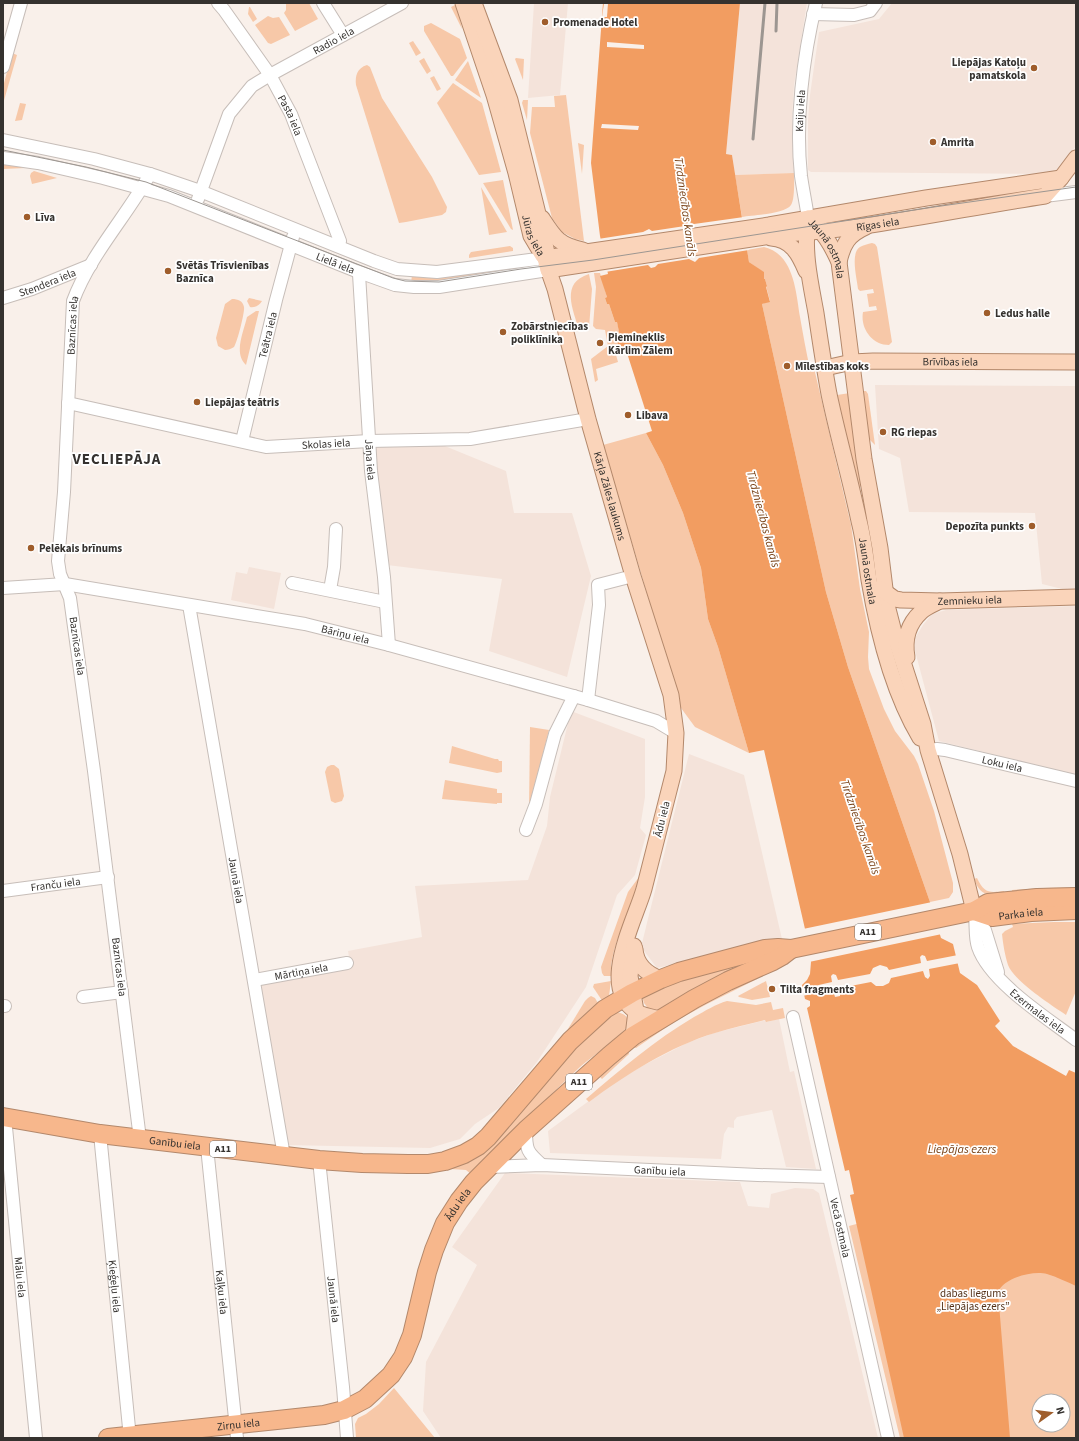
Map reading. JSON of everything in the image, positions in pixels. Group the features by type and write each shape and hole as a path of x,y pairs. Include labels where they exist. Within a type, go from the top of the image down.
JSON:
{"highway":[{"name":"Parka iela","path":"975,916 988,903 1037,898 1076,897"},
{"name":"Parka iela","path":"975,916 992,917 1039,911 1076,910"},
{"name":"A11","path":"631,1001 661,979 679,972 765,949 791,949 945,916 975,916"},
{"name":"A11","path":"660,1019 728,981 782,956 791,949"},
{"name":"Ganību iela","path":"4,1117 100,1134 319,1160 408,1164 428,1164 445,1161 464,1154 488,1138 570,1041 605,1009 631,1001"},
{"name":"Ādu iela","path":"344,1410 365,1400 386,1381 403,1357 412,1335 427,1272 434,1250 445,1223 459,1201 474,1182 526,1130 608,1056 633,1036 660,1019"},
{"name":"Zirņu iela","path":"108,1438 236,1431 344,1410"}],"main road":[{"name":"Jūras iela","path":"463,3 494,94 516,173 531,236 546,264"},
{"name":"Jūras iela","path":"474,3 510,100 547,253 546,264"},
{"path":"1045,196 1076,158"},
{"name":"Rīgas iela","path":"812,227 978,190 1061,178"},
{"name":"Rīgas iela","path":"678,244 751,233 812,227 877,224 940,214 982,205 1045,196"},
{"path":"537,209 551,233 568,246 592,257"},
{"path":"839,262 842,248 846,240 864,227 877,224"},
{"name":"Jaunā ostmala","path":"812,227 831,244 839,262 864,459 880,548 885,592 896,640 923,724 928,750 960,854 975,916"},
{"name":"Jaunā ostmala","path":"812,227 810,279 837,429 860,522 876,618 894,679 915,729 928,750"},
{"path":"751,233 777,238 787,242 800,257 810,279"},
{"name":"Lielā iela","path":"546,264 678,244"},
{"name":"Kārļa Zāles laukums","path":"546,264 633,576 671,695 676,733"},
{"name":"Brīvības iela","path":"825,368 852,362 873,361 1076,362"},
{"name":"Zemnieku iela","path":"869,580 895,599 940,601 1076,597"},
{"path":"911,684 905,646 909,629 921,612 940,601"},
{"name":"Ādu iela","path":"631,1001 620,981 621,959 629,928 640,903 674,771 676,733"},
{"name":"Ādu iela","path":"633,1036 630,976 639,923 640,903"},
{"path":"635,942 637,959 643,969 652,976 661,979"},
{"path":"631,1001 645,1016 660,1019"}],"street":[{"path":"3,67 21,3"},
{"path":"323,3 343,35"},
{"path":"815,9 854,15 870,11 876,3"},
{"name":"Radio iela","path":"200,192 229,114 252,86 399,4"},
{"name":"Pasta iela","path":"225,5 270,75 290,114 340,241"},
{"name":"Kaiju iela","path":"812,227 801,175 799,117 808,39 815,9"},
{"name":"Lielā iela","path":"3,140 94,158 150,174 296,229 374,261 397,268 437,272 546,264"},
{"name":"Lielā iela","path":"3,158 38,164 142,188 168,196 395,285 439,287 546,264"},
{"name":"Baznīcas iela","path":"140,1139 108,877 70,598 60,574 58,561 64,492 73,301 78,288 91,265 150,174"},
{"path":"195,206 200,192"},
{"name":"Rīgas iela","path":"1045,196 1076,192"},
{"name":"Teātra iela","path":"242,441 290,245 296,229"},
{"name":"Stendera iela","path":"3,298 32,289 91,265"},
{"name":"Jāņa iela","path":"359,274 371,471 384,577 389,645"},
{"name":"Skolas iela","path":"68,403 266,447 369,441 470,439 588,419"},
{"path":"330,590 334,567 336,529"},
{"path":"588,700 599,605 598,584 633,576"},
{"path":"292,582 385,602"},
{"name":"Bāriņu iela","path":"3,588 65,584 305,624 389,645 588,700 656,721 676,733"},
{"name":"Jaunā iela","path":"189,605 284,1156"},
{"path":"526,830 536,804 554,734 574,696"},
{"name":"Loku iela","path":"928,750 945,750 1076,781"},
{"name":"Franču iela","path":"3,891 108,877"},
{"name":"Ezermalas iela","path":"975,916 978,949 990,968 1018,996 1076,1040"},
{"name":"Mārtiņa iela","path":"254,980 347,962"},
{"path":"83,997 122,992"},
{"name":"Vecā ostmala","path":"793,1017 888,1438"},
{"name":"Mālu iela","path":"4,1117 36,1438"},
{"path":"526,1130 526,1148 542,1165"},
{"name":"Ķieģeļu iela","path":"100,1134 130,1437"},
{"name":"Kaļķu iela","path":"207,1146 236,1431"},
{"name":"Jaunā iela","path":"319,1160 347,1438"},
{"name":"Ganību iela","path":"490,1167 542,1165 829,1177"}],"shaded area":[{"path":"534,3 568,3 560,95 528,98"},
{"path":"740,3 807,3 794,85 792,117 794,173 735,175 732,155 726,154"},
{"path":"892,3 1076,3 1076,146 1055,174 811,172 808,170 808,120 819,32 879,19"},
{"path":"875,385 1076,386 1076,589 1062,589 1042,584 1035,513 909,512 900,458 879,449"},
{"path":"374,444 440,444 506,471 514,513 572,513 591,576 567,677 489,651 502,579 387,565"},
{"path":"249,567 281,573 274,609 231,600 236,572 247,574"},
{"path":"1076,606 1076,775 939,741 914,647 915,638 932,614 946,610"},
{"path":"571,711 645,739 645,797 640,828 646,835 635,875 617,895 586,987 537,1062 499,1108 475,1124 460,1139 430,1148 286,1145 258,985 351,969 348,951 422,937 415,886 528,880 547,826 550,797"},
{"path":"689,754 744,775 782,939 657,968 641,947"},
{"path":"779,1019 790,1072 794,1071 816,1169 786,1167 772,1110 737,1117 734,1121 734,1128 728,1127 724,1134 721,1159 550,1153 548,1131 616,1081 687,1043 714,1033 766,1020 767,1022"},
{"path":"505,1173 740,1182 748,1206 769,1208 771,1194 795,1188 813,1189 819,1193 878,1438 441,1438 423,1411 426,1362 477,1265 452,1247"}],"green space":[{"path":"286,3 309,3 318,19 295,31 284,13 286,10"},
{"path":"457,4 462,29 451,7"},
{"path":"249,7 257,19 253,22 248,14"},
{"path":"268,16 273,18 279,17 290,35 271,44 268,43 255,25"},
{"path":"431,23 460,39 467,58 453,76 451,76 424,31 424,26"},
{"path":"413,41 421,53 416,56 409,43"},
{"path":"12,53 17,55 3,104 3,87"},
{"path":"424,58 431,71 427,74 419,61"},
{"path":"515,59 524,59 523,80"},
{"path":"468,61 481,98 455,80"},
{"path":"367,65 370,67 382,98 432,177 447,207 446,212 442,215 399,223 356,85 357,73 361,68"},
{"path":"434,76 441,89 437,91 430,78"},
{"path":"453,83 482,103 501,172 479,175 437,103"},
{"path":"566,95 584,241 575,239 562,232 552,218 530,133 532,107 555,107 554,96"},
{"path":"523,100 528,100 527,120 522,103"},
{"path":"20,103 26,104 22,120 15,121"},
{"path":"578,143 584,145 582,174"},
{"path":"3,163 25,168 3,169"},
{"path":"34,171 57,178 32,184 30,176"},
{"path":"794,173 793,198 791,205 788,208 768,214 742,217 735,175"},
{"path":"503,180 513,230 483,183"},
{"path":"481,187 507,232 489,235"},
{"path":"872,243 877,247 892,342 889,345 877,342 873,339 868,334 863,324 863,312 877,310 876,306 869,307 867,294 874,293 873,289 860,291 858,289 855,255 860,247"},
{"path":"510,246 513,248 513,251 469,258 471,252"},
{"path":"764,247 774,251 782,257 792,275 810,369 814,368 851,525 860,589 869,632 869,669 884,709 895,731 914,756 918,764 934,811 953,883 953,892 949,898 930,902 848,667 826,592 762,304 770,301 767,286 763,272 749,262 747,250"},
{"path":"508,265 509,274 456,282 411,283 412,275"},
{"path":"594,273 600,273 607,297 605,298 607,304 609,304 615,322 617,321 621,339 618,340 620,354 616,355 618,362 596,369 598,380 595,382 591,359 608,346 605,330 596,329 593,326 596,287"},
{"path":"589,274 592,289 589,328 579,330 572,305 572,290 574,284 580,278"},
{"path":"249,298 262,301 257,306 250,307 247,301"},
{"path":"232,299 241,302 244,310 234,347 225,350 218,346 216,338 225,304"},
{"path":"256,311 259,311 246,365 240,354 240,342 247,317"},
{"path":"863,391 866,391 868,394 875,445 869,439"},
{"path":"850,393 862,483 860,487 858,487 837,404 837,395"},
{"path":"646,433 663,465 683,513 701,568 708,619 718,647 749,753 695,727 681,708 603,445"},
{"path":"530,727 549,730 529,810"},
{"path":"452,746 502,761 502,772 497,773 449,763"},
{"path":"334,765 339,769 344,796 342,801 335,803 331,801 325,772 327,767"},
{"path":"445,780 497,789 497,793 502,793 502,803 497,804 442,799"},
{"path":"639,877 636,891 615,948 611,967 611,976 604,976 601,967 628,892"},
{"path":"977,878 982,887 988,891 1004,891 1005,894 986,894 982,892 974,879"},
{"path":"1076,887 1076,891 1012,894 1012,890"},
{"path":"1076,922 1076,991 1066,1015 1017,978 1008,965 1002,938 1002,934 1005,931 1013,927 1012,924"},
{"path":"769,956 659,1012 650,1011 644,1003 642,996 664,981"},
{"path":"773,967 757,979 674,1022 636,1048 633,1047 660,1026"},
{"path":"611,981 609,996 603,1002 593,987 594,984"},
{"path":"766,981 770,997 752,1000 738,996"},
{"path":"591,996 595,998 599,1005 560,1042 585,1001"},
{"path":"727,1001 756,1005 771,1002 773,1010 783,1008 785,1018 766,1022 765,1020 727,1029 682,1045 649,1062 589,1102 586,1099 625,1066 666,1035 702,1012"},
{"path":"613,1012 626,1016 628,1024 626,1028 566,1080 472,1175 466,1170 434,1168 459,1163"},
{"path":"628,1049 629,1054 602,1079 600,1077"},
{"name":"dabas liegums „Liepājas ezers”","path":"1076,1164 1076,1438 900,1438 849,1226"},
{"path":"394,1388 435,1438 356,1438 355,1424 358,1418 379,1404"}],"water":[{"path":"603,3 740,3 726,154 732,155 749,262 764,272 764,279 770,302 762,304 826,592 848,667 930,902 941,938 953,944 960,973 977,985 1000,1021 995,1026 1013,1046 1066,1076 1069,1070 1076,1073 1076,1286 1047,1274 1034,1273 1012,1279 1001,1287 998,1292 1010,1438 904,1438 850,1195 854,1194 849,1170 845,1171 807,1008 810,1006 810,1001 805,999 802,985 810,974 811,962 805,929 764,750 749,753 718,647 708,619 701,568 683,513 663,465 646,433 652,431 627,353 620,354 617,340 621,339 621,337 617,322 615,322 609,304 607,304 605,298 607,297 600,276 608,274 600,236 591,163"}],"pier":[{"path":"604,3 608,3 607,17 602,17"},
{"path":"607,42 644,45 644,49 607,47"},
{"path":"602,124 639,126 638,130 601,128"},
{"path":"744,217 749,250 699,258 695,262 689,259 658,264 651,268 648,265 605,272 598,239 643,232 649,229 652,231 685,226 689,222 694,224"},
{"path":"932,902 942,934 809,962 803,929"},
{"path":"922,955 925,956 927,961 958,955 960,963 929,969 930,976 928,979 925,977 923,971 891,978 889,983 883,986 876,986 871,982 840,988 840,996 835,997 833,990 802,996 801,989 832,982 831,976 833,974 836,975 838,980 870,974 873,968 880,965 887,967 889,970 921,963 920,957"}],"tram line":[{"path":"3,150 86,167 146,182 393,278 405,281 439,282 1076,187"}],"railway":[{"path":"753,139 765,3"},
{"path":"776,31 777,3"}],"place":[{"name":"Promenade Hotel","path":"545,22"},
{"name":"Liepājas Katoļu pamatskola","path":"1034,68"},
{"name":"Amrita","path":"933,142"},
{"name":"Līva","path":"27,217"},
{"name":"Svētās Trīsvienības Baznīca","path":"168,271"},
{"name":"Ledus halle","path":"987,313"},
{"name":"Zobārstniecības poliklīnika","path":"503,332"},
{"name":"Piemineklis Kārlim Zālem","path":"600,343"},
{"name":"Mīlestības koks","path":"787,366"},
{"name":"Liepājas teātris","path":"197,402"},
{"name":"Libava","path":"628,415"},
{"name":"RG riepas","path":"883,432"},
{"name":"Depozīta punkts","path":"1032,526"},
{"name":"Pelēkais brīnums","path":"31,548"},
{"name":"Tilta fragments","path":"772,989"}],"district":[{"name":"VECLIEPĀJA","path":"117,459"}],"water label":[{"name":"Tirdzniecības kanāls","path":"685,207"},
{"name":"Tirdzniecības kanāls","path":"763,519"},
{"name":"Tirdzniecības kanāls","path":"860,827"},
{"name":"Liepājas ezers","path":"962,1149"}]}
